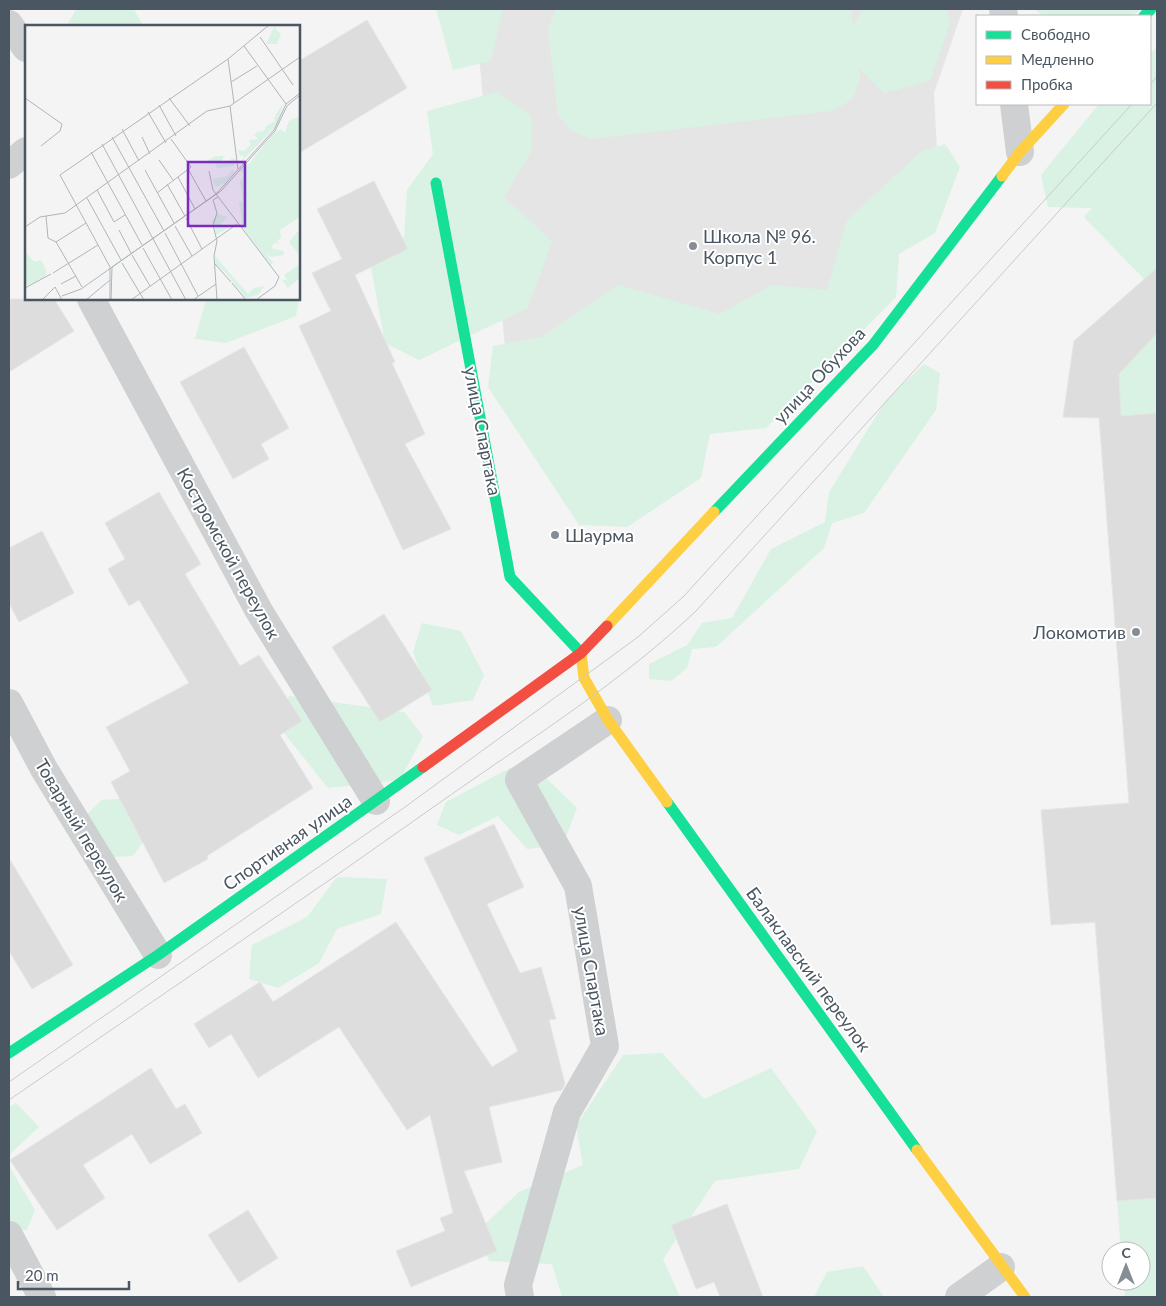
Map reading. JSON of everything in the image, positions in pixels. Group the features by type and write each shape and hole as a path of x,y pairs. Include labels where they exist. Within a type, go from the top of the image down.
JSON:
{"street":[{"path":"9,24 25,47"},
{"path":"1014,105 1020,152"},
{"name":"улица Обухова","path":"581,653 873,345 1020,152 1063,105"},
{"name":"улица Спартака","path":"436,183 510,577 581,653"},
{"name":"Костромской переулок","path":"92,300 259,611 376,801"},
{"name":"Балаклавский переулок","path":"581,653 584,678 608,720 1001,1267 1025,1297"},
{"name":"Спортивная улица","path":"9,1052 158,955 581,653"},
{"name":"Товарный переулок","path":"9,703 44,769 158,955"},
{"name":"улица Спартака","path":"520,1297 518,1285 567,1112 605,1046 578,886 519,780 608,720"},
{"path":"9,1235 42,1297"},
{"path":"959,1297 1001,1267"}],"shaded area":[{"name":"Школа № 96. Корпус 1","path":"475,9 963,9 934,93 938,170 840,323 507,371"}],"green space":[{"path":"76,9 134,9 142,25 68,25"},
{"path":"436,9 503,9 491,61 453,70"},
{"path":"556,9 851,9 853,26 863,9 947,9 950,23 930,81 884,93 859,68 860,77 853,99 832,111 592,139 572,131 558,115 548,30"},
{"path":"1034,9 1141,9 1135,14 1130,15 1043,15"},
{"name":"Локомотив","path":"1157,47 1157,1297 1125,1297 1125,1291 1151,1291 1151,1241 1120,1241 1095,923 1051,925 1041,810 1129,803 1099,418 1063,417 1074,341 1144,279 1084,217 1092,208 1048,207 1041,175 1098,105 1151,105 1151,52"},
{"path":"497,92 531,116 531,152 504,197 552,241 528,308 419,360 385,343 370,262 404,237 407,190 433,154 427,111"},
{"path":"945,144 960,167 935,233 899,254 896,297 766,428 710,434 701,478 627,527 579,525 488,387 493,346 542,337 618,285 720,314 772,285 827,290 847,220 922,151"},
{"path":"206,300 299,300 296,316 226,343 195,339"},
{"path":"924,364 940,373 936,410 864,513 832,523 824,548 716,647 692,649 687,668 671,681 649,679 649,664 687,645 702,623 732,618 771,549 825,522 829,492 886,400"},
{"path":"422,623 461,631 484,675 473,700 433,706 413,652"},
{"path":"289,696 404,712 423,736 400,780 328,788 276,723"},
{"path":"512,767 544,776 577,808 563,845 527,849 498,816 459,835 437,825 446,802"},
{"path":"131,798 151,830 133,856 93,858 75,825 102,800"},
{"path":"337,877 387,879 381,914 337,929 319,963 278,988 249,979 252,945 307,917"},
{"path":"662,1053 704,1099 771,1068 817,1131 799,1169 715,1181 663,1259 680,1297 562,1297 552,1264 489,1261 479,1230 519,1192 583,1165 576,1126 623,1055"},
{"path":"16,1103 39,1127 9,1155 9,1107"},
{"path":"9,1166 35,1210 27,1230 9,1230"},
{"path":"863,1266 884,1297 814,1297 827,1272"}],"building":[{"path":"367,20 407,88 300,152 300,60"},
{"path":"374,181 408,249 355,275 395,362 392,363 425,434 405,444 451,529 403,550 299,326 331,311 312,273 342,259 317,209"},
{"name":"Локомотив","path":"1157,268 1157,333 1119,374 1121,416 1157,413 1157,1198 1117,1201 1095,922 1051,925 1041,810 1129,803 1099,418 1063,417 1074,341"},
{"path":"9,299 55,300 74,331 9,372"},
{"path":"244,347 289,428 261,444 269,459 233,479 180,382"},
{"path":"159,492 201,564 185,574 240,666 259,655 302,721 280,735 313,788 207,856 208,859 164,883 111,782 130,771 106,727 189,683 139,600 129,606 108,569 125,559 105,523"},
{"path":"42,531 74,593 19,622 9,603 9,548"},
{"path":"384,614 432,690 380,722 332,647"},
{"path":"494,824 524,887 487,904 520,973 541,967 556,1019 549,1020 565,1084 562,1090 489,1107 502,1162 464,1171 497,1251 411,1287 396,1251 445,1231 440,1218 453,1213 430,1115 407,1130 339,1027 258,1078 231,1034 209,1048 194,1024 260,982 273,1002 396,922 492,1067 518,1051 424,858"},
{"path":"9,858 73,965 32,989 9,951"},
{"path":"151,1068 176,1109 185,1104 202,1133 150,1164 132,1134 83,1165 105,1198 57,1230 10,1160"},
{"path":"727,1204 763,1297 720,1297 714,1282 696,1289 671,1225"},
{"path":"248,1210 278,1258 239,1283 208,1235"}],"tram line":[{"path":"1151,84 1157,76"},
{"path":"9,1100 287,910 546,729 668,637 696,611 1157,103"},
{"path":"9,1082 405,807 638,637 684,596 1131,105"}],"traffic: fast":[{"path":"1145,15 1151,9"},
{"path":"714,512 873,345 1002,176"},
{"path":"436,183 510,577 581,653"},
{"path":"9,1053 158,955 423,767"},
{"path":"667,802 917,1150"}],"traffic: slow":[{"path":"1002,176 1020,152 1063,105"},
{"path":"607,626 714,512"},
{"path":"581,653 584,678 608,720 667,802"},
{"path":"917,1150 1025,1297"}],"traffic: jam":[{"path":"423,767 581,653 607,626"}],"place":[{"name":"Школа № 96. Корпус 1","path":"693,246"},
{"name":"Шаурма","path":"555,535"},
{"name":"Локомотив","path":"1136,632"}]}
